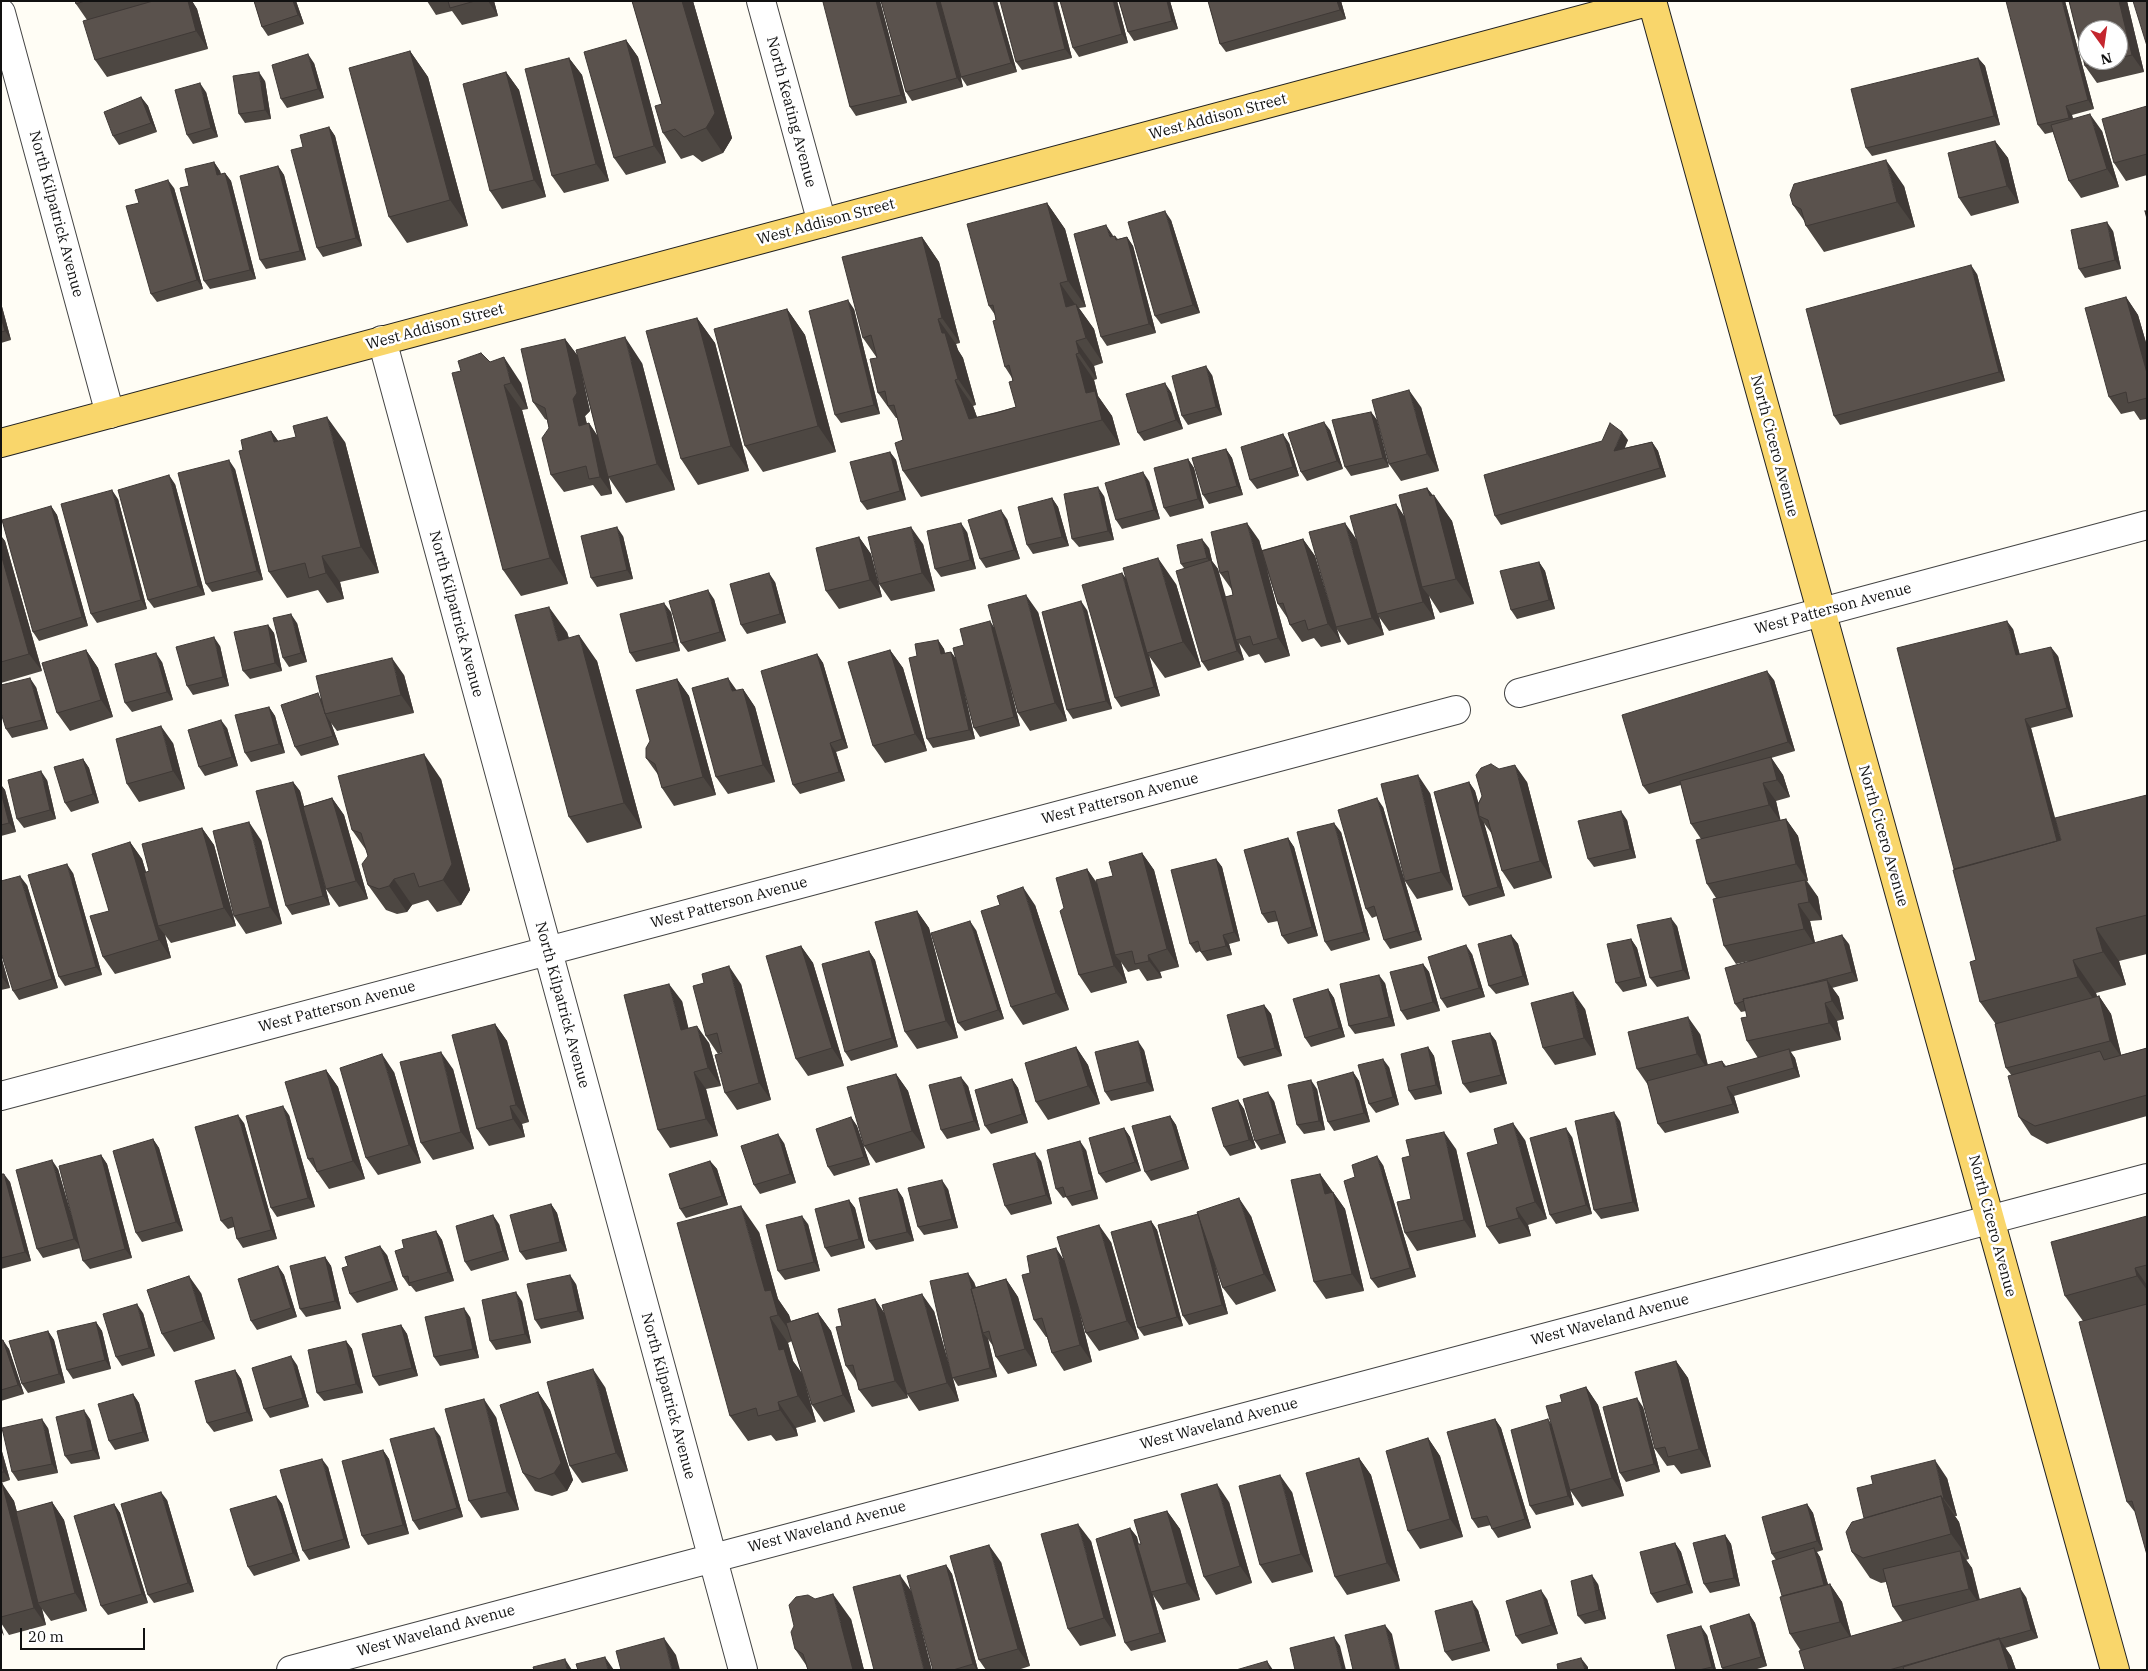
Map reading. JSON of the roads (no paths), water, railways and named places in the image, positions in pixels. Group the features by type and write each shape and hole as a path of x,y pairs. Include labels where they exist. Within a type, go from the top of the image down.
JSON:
{"main road":[{"name":"West Addison Street","path":"1,443 1652,1"},
{"name":"North Cicero Avenue","path":"1652,1 2115,1670"}],"street":[{"name":"North Keating Avenue","path":"761,1 822,223"},
{"name":"North Kilpatrick Avenue","path":"1,13 110,414"},
{"name":"North Kilpatrick Avenue","path":"382,340 743,1670"},
{"name":"West Patterson Avenue","path":"1519,693 2147,525"},
{"name":"West Patterson Avenue","path":"1,1096 1456,710"},
{"name":"West Waveland Avenue","path":"291,1670 2147,1178"}]}
